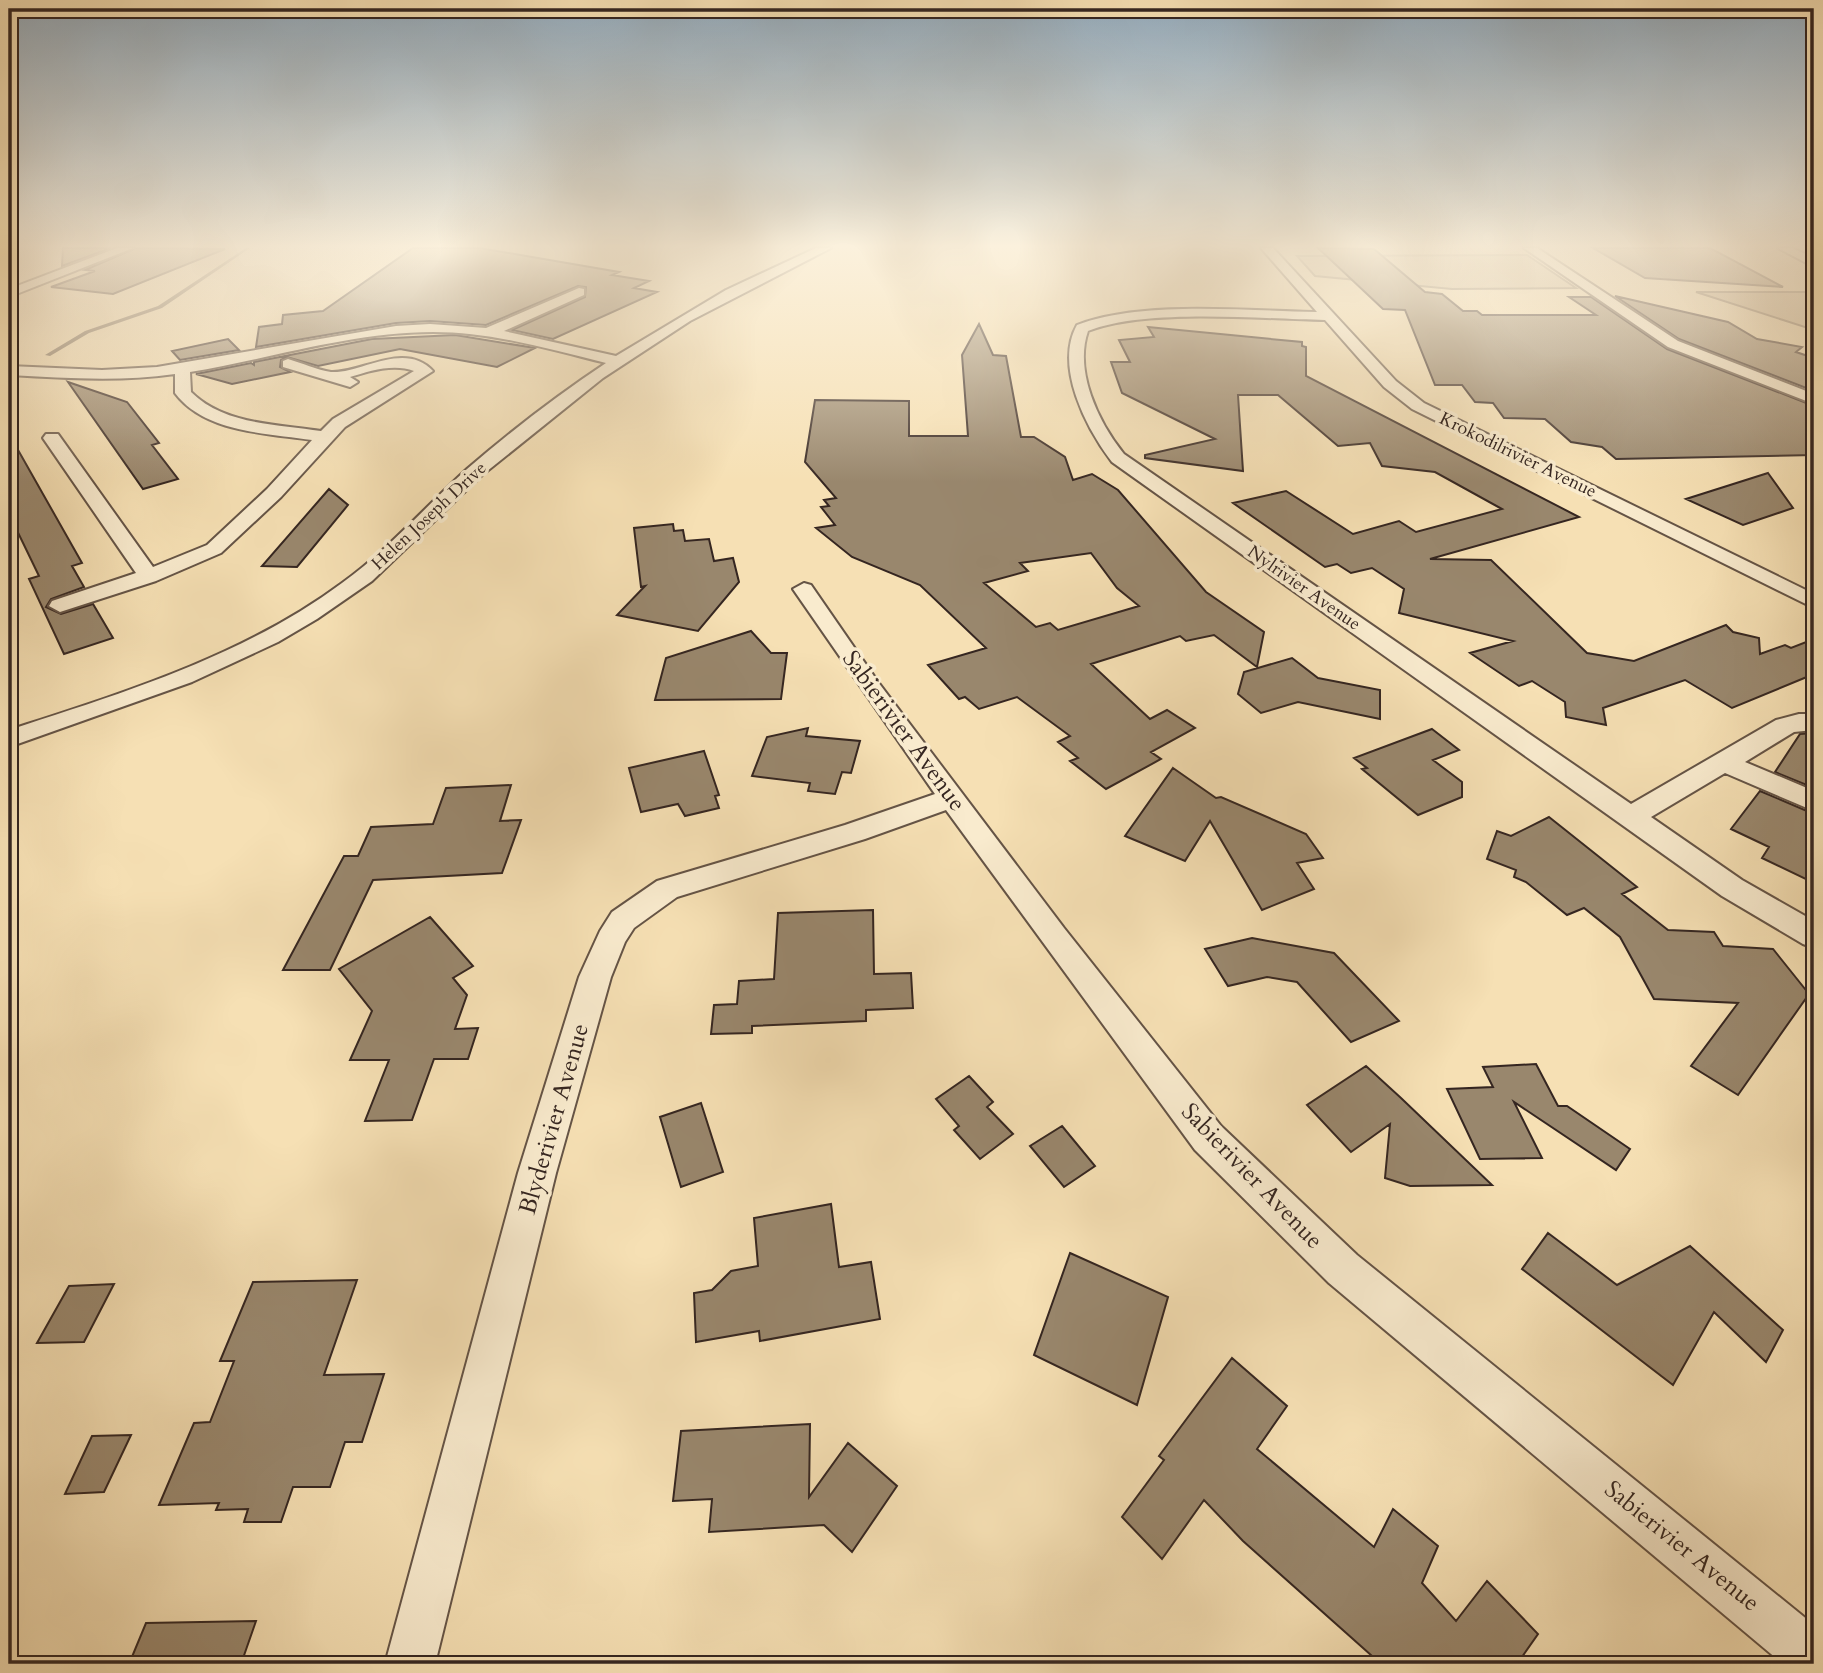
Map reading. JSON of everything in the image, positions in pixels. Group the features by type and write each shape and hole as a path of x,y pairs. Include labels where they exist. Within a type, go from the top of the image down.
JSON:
{"street":[{"path":"487,333 503,326"},
{"name":"Helen Joseph Drive","path":"9,739 121,701 201,668 259,640 334,598 375,569 474,474 536,422 619,361 675,326"},
{"name":"Nylrivier Avenue","path":"1085,326 1075,359 1098,433 1118,458 1732,888 1814,936"},
{"name":"Krokodilrivier Avenue","path":"1337,326 1390,384 1418,406 1814,602"},
{"path":"1647,326 1674,344 1814,399"},
{"path":"9,370 111,375 181,369 405,330 454,329 487,333 619,361"},
{"path":"288,364 386,393"},
{"path":"60,606 192,561 228,539 274,494 324,437 386,393 415,380 425,371 413,365 380,365 334,377"},
{"path":"181,369 183,393 198,409 218,417 324,437"},
{"path":"52,439 149,576"},
{"name":"Sabierivier Avenue","path":"804,589 952,798 1208,1138 1343,1269 1814,1657"},
{"path":"1629,816 1785,726 1798,722 1814,722"},
{"path":"1725,762 1814,802"},
{"name":"Blyderivier Avenue","path":"411,1664 537,1172 595,977 611,939 623,920 667,889 855,832 952,798"}],"building":[{"path":"266,326 378,326 256,347 259,327"},
{"path":"521,326 582,326 553,339 512,330"},
{"path":"980,326 993,355 1006,356 1021,437 1034,437 1065,457 1073,480 1092,474 1118,490 1206,592 1264,632 1257,667 1214,635 1186,641 1180,636 1091,664 1150,719 1167,710 1195,728 1151,752 1161,759 1106,789 1070,761 1078,758 1058,742 1070,736 1017,697 979,709 965,697 959,699 928,665 986,648 920,585 852,557 816,528 835,525 821,507 829,506 824,500 836,498 805,462 815,400 909,401 909,436 968,436 962,355","holes":["1091,553 1117,588 1139,606 1058,630 1050,623 1036,627 984,583 1028,571 1020,563"]},
{"path":"1411,326 1633,326 1667,349 1814,406 1814,455 1616,459 1602,447 1571,442 1545,419 1504,418 1493,403 1475,402 1462,385 1435,385"},
{"path":"1660,326 1735,326 1757,339 1802,347 1796,352 1814,358 1814,391 1679,339"},
{"path":"1148,327 1302,342 1302,346 1306,347 1306,376 1579,517 1430,559 1491,560 1587,653 1634,661 1726,625 1733,632 1759,638 1760,654 1785,645 1791,648 1814,639 1814,674 1732,708 1685,680 1603,708 1606,725 1566,717 1565,702 1532,681 1519,686 1470,653 1513,641 1399,613 1404,589 1372,568 1351,573 1337,564 1325,567 1233,503 1286,491 1353,534 1399,521 1416,532 1502,509 1435,472 1382,466 1370,443 1338,446 1278,395 1238,395 1243,471 1145,458 1145,455 1215,439 1122,393 1111,362 1130,362 1119,340 1154,337"},
{"path":"455,335 535,348 497,367 400,349 318,366 287,357 281,360 280,367 290,372 232,384 196,374 251,363 254,365 254,362 372,339"},
{"path":"228,339 239,350 180,360 172,351"},
{"path":"68,382 127,402 159,443 152,445 178,479 143,489"},
{"path":"9,434 82,563 72,566 84,587 51,599 46,607 61,614 93,604 113,638 64,654 29,579 39,576 9,514"},
{"path":"1768,473 1793,508 1743,525 1686,499"},
{"path":"329,489 348,505 297,567 262,566"},
{"path":"673,524 674,531 683,530 685,541 709,539 714,561 733,558 739,582 698,631 617,615 645,586 641,587 634,528"},
{"path":"751,631 771,653 787,653 781,699 655,700 666,658"},
{"path":"1292,658 1318,678 1380,690 1380,719 1298,702 1261,713 1238,694 1244,672"},
{"path":"808,728 806,736 860,741 851,773 842,772 835,794 808,791 810,783 752,776 767,737"},
{"path":"1432,729 1459,750 1433,760 1462,782 1462,797 1418,815 1362,769 1367,768 1354,758"},
{"path":"1814,733 1814,788 1775,772 1800,734"},
{"path":"704,751 719,795 715,796 719,808 685,816 678,804 641,812 629,768"},
{"path":"1173,768 1216,798 1221,797 1306,834 1323,858 1297,863 1314,889 1262,910 1210,821 1185,861 1125,836"},
{"path":"511,785 500,821 521,820 502,873 373,880 330,970 283,970 344,856 358,856 371,827 433,824 446,788"},
{"path":"1760,791 1814,814 1814,883 1762,858 1769,847 1731,829"},
{"path":"1549,817 1637,887 1622,894 1668,930 1714,932 1723,946 1773,949 1809,994 1738,1095 1691,1066 1738,1003 1654,999 1620,937 1584,908 1567,915 1526,882 1514,877 1516,870 1487,859 1497,831 1511,836"},
{"path":"873,910 874,974 911,973 913,1008 866,1010 866,1021 752,1026 752,1033 711,1034 714,1005 737,1004 739,981 774,979 778,913"},
{"path":"430,917 473,966 453,978 467,995 455,1029 478,1028 468,1059 434,1059 412,1120 365,1121 389,1060 350,1060 372,1011 339,969"},
{"path":"1252,938 1334,953 1399,1021 1351,1042 1297,982 1267,977 1228,986 1205,949"},
{"path":"1536,1064 1558,1106 1567,1106 1630,1149 1616,1170 1514,1102 1542,1158 1480,1159 1447,1089 1493,1087 1483,1067"},
{"path":"1366,1066 1492,1185 1410,1186 1385,1178 1390,1124 1351,1152 1307,1105"},
{"path":"969,1076 993,1102 987,1107 1013,1134 980,1159 954,1130 959,1126 936,1099"},
{"path":"701,1103 723,1172 681,1187 660,1117"},
{"path":"1062,1126 1095,1166 1064,1187 1030,1146"},
{"path":"831,1204 839,1267 871,1262 880,1319 760,1341 759,1331 696,1342 694,1293 712,1290 731,1271 758,1266 754,1218"},
{"path":"1548,1233 1617,1285 1690,1246 1783,1330 1766,1362 1714,1312 1673,1385 1522,1269"},
{"path":"1070,1253 1168,1297 1137,1405 1034,1355"},
{"path":"357,1280 324,1375 384,1374 362,1442 345,1442 330,1487 293,1487 281,1522 244,1522 248,1509 216,1510 219,1503 159,1505 194,1423 210,1422 234,1361 220,1361 253,1282"},
{"path":"114,1284 84,1342 37,1343 69,1286"},
{"path":"1232,1358 1287,1406 1257,1449 1374,1547 1393,1509 1438,1546 1422,1583 1456,1621 1487,1581 1538,1634 1517,1664 1381,1664 1243,1541 1204,1500 1162,1559 1122,1517 1164,1460 1159,1456"},
{"path":"810,1424 809,1497 848,1443 897,1486 852,1552 824,1525 709,1532 712,1499 673,1501 681,1431"},
{"path":"131,1435 104,1492 65,1494 92,1436"},
{"path":"256,1621 241,1664 129,1664 146,1623"}],"waterway":[{"path":"48,355 87,332 104,326"}]}
